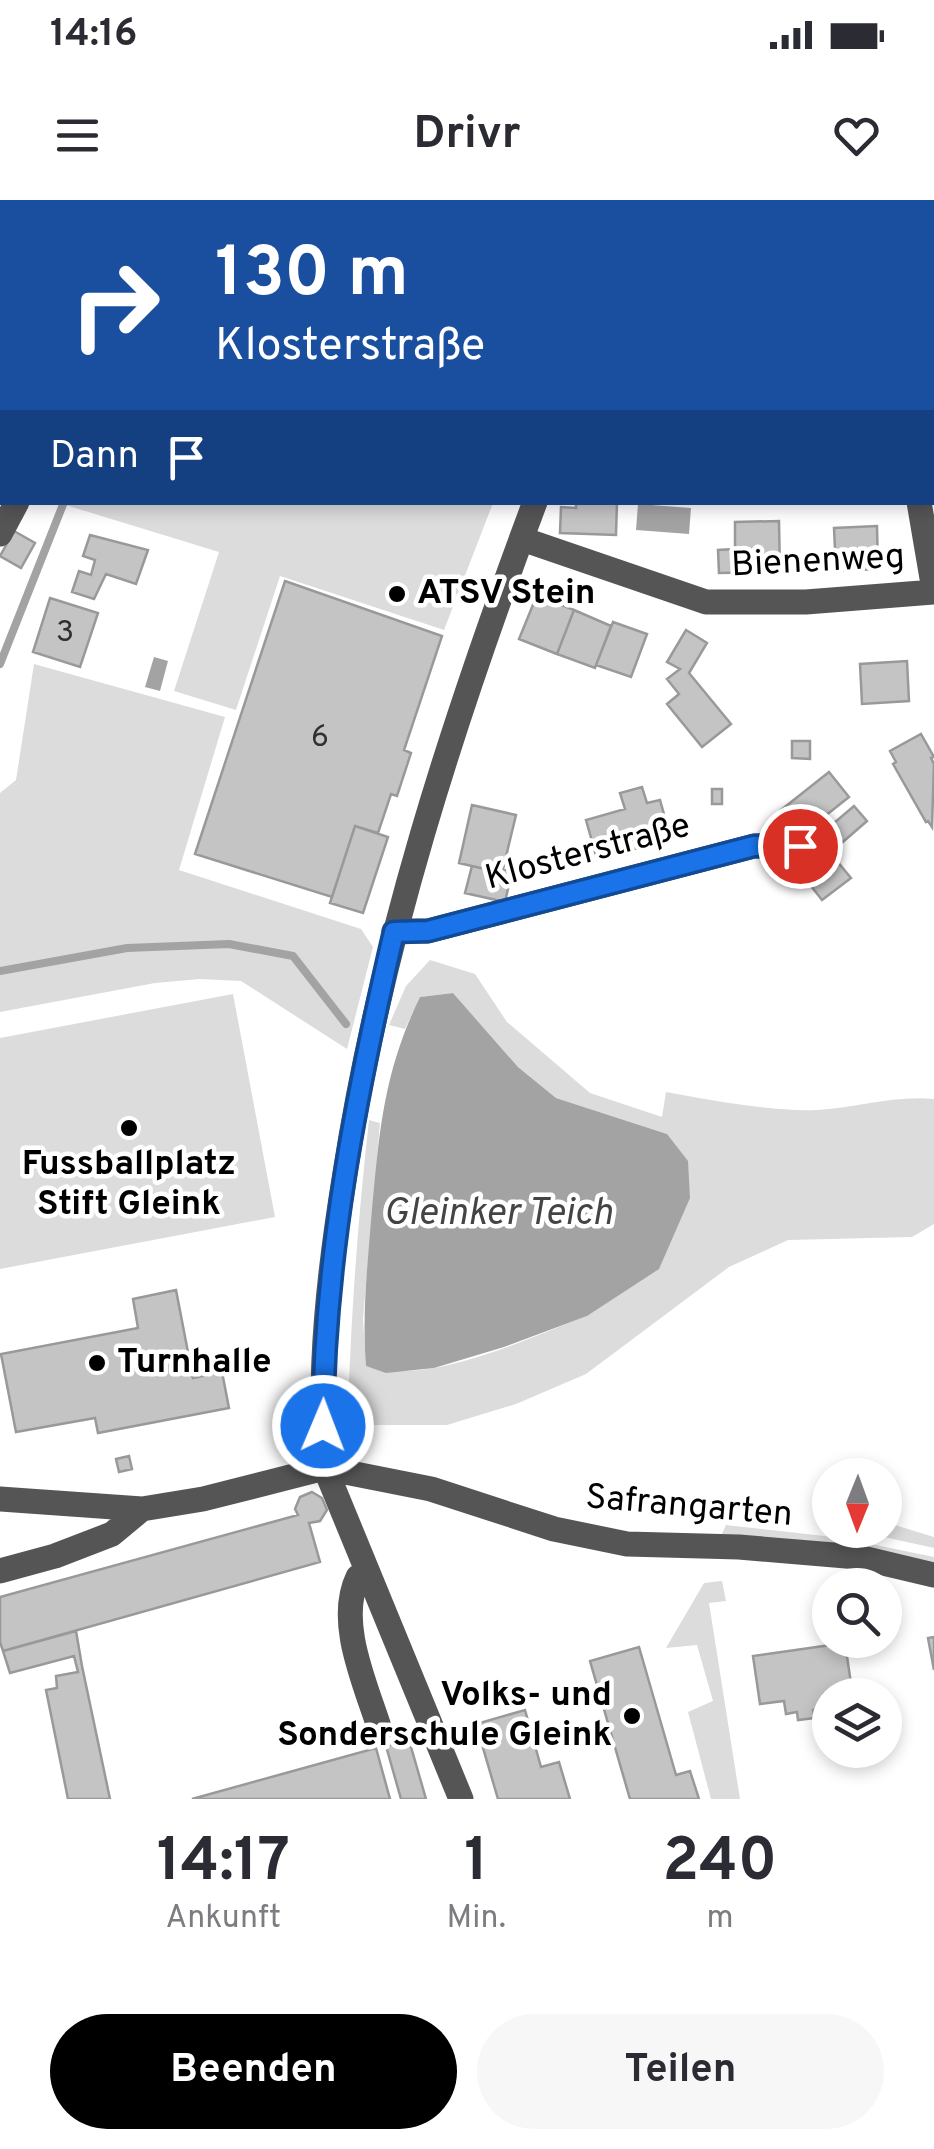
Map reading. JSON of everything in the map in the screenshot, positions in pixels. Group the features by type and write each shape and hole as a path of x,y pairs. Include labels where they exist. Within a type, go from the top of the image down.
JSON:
{"street":[{"path":"0,534 15,505"},
{"path":"461,1799 325,1468 324,1367 332,1252 364,1064 394,932 435,787 534,505"},
{"name":"Bienenweg","path":"522,539 706,602 806,602 934,591 920,505"},
{"name":"Klosterstraße","path":"394,932 428,931 754,846 800,846"},
{"path":"0,1499 142,1508 203,1500 325,1468"},
{"name":"Safrangarten","path":"325,1468 431,1488 554,1529 627,1544 739,1547 858,1557 934,1575"},
{"path":"0,1571 56,1556 112,1534 142,1508"},
{"path":"368,1574 358,1577 350,1592 351,1625 380,1730"}],"shaded area":[{"name":"ATSV Stein","path":"66,505 492,505 444,630 280,576 236,710 174,691 219,552"},
{"path":"34,664 225,717 179,870 361,929 373,947 347,1049 241,981 155,983 0,1012 0,793 16,780"},
{"path":"430,960 475,974 507,1022 590,1093 662,1117 666,1092 799,1110 934,1099 934,1224 912,1237 788,1240 729,1267 586,1374 516,1404 447,1425 358,1425 348,1412 349,1375 369,1120 380,1123 363,1319 366,1366 391,1371 419,1370 478,1357 587,1316 667,1134 556,1098 518,1067 453,993 420,997 405,1029 389,1025 406,986"},
{"name":"Fussballplatz Stift Gleink","path":"233,994 275,1217 0,1269 0,1038"},
{"path":"726,1525 812,1535 812,1548 890,1548 934,1557 934,1564 720,1538"},
{"path":"902,1527 934,1537 934,1548 902,1541"},
{"path":"722,1581 726,1601 709,1603 740,1799 711,1799 688,1712 713,1701 697,1645 666,1648 704,1583"}],"water":[{"path":"638,505 691,508 689,534 636,530"},
{"path":"154,657 168,661 160,691 145,687"},
{"name":"Gleinker Teich","path":"453,993 518,1067 556,1098 667,1134 688,1161 690,1198 659,1269 587,1316 434,1368 386,1373 366,1366 365,1330 371,1221 384,1106 397,1053 420,997"}],"building":[{"path":"617,505 616,535 560,533 561,507"},
{"path":"779,521 780,572 719,573 718,550 735,549 735,522"},
{"path":"877,526 878,569 836,571 834,528"},
{"path":"14,531 35,543 21,568 0,556"},
{"path":"90,535 148,550 136,584 106,574 94,599 72,592 79,571 91,575 95,560 83,556"},
{"path":"285,581 442,636 404,750 411,753 397,796 391,794 378,833 355,826 332,897 195,854"},
{"path":"537,595 574,610 557,654 519,639"},
{"path":"50,598 98,613 80,667 33,652"},
{"path":"574,610 611,626 595,668 557,654"},
{"path":"613,622 647,634 631,677 596,665"},
{"path":"686,630 707,643 689,673 731,724 702,747 667,704 679,694 667,679 680,669 667,662"},
{"path":"907,661 909,701 862,704 860,664"},
{"path":"921,734 934,757 932,827 893,764 896,762 890,751"},
{"path":"792,741 810,741 810,759 792,758"},
{"path":"829,772 849,797 796,839 776,814"},
{"path":"642,787 647,803 660,800 671,839 597,859 586,820 625,809 620,793"},
{"path":"712,789 722,789 722,804 712,804"},
{"path":"472,805 516,815 502,873 459,863"},
{"path":"854,806 867,821 829,854 815,839"},
{"path":"355,826 388,837 363,913 330,903"},
{"path":"832,855 851,878 822,900 804,877"},
{"path":"472,866 502,873 503,869 512,871 505,902 465,893"},
{"name":"Turnhalle","path":"176,1290 193,1378 222,1372 229,1408 98,1433 95,1418 16,1432 1,1354 138,1328 133,1299"},
{"path":"129,1456 132,1469 119,1472 116,1459"},
{"path":"312,1492 322,1498 327,1510 320,1521 309,1523 320,1562 3,1651 0,1597 298,1515 295,1509 300,1497"},
{"path":"76,1631 110,1799 68,1799 46,1690 57,1688 56,1676 78,1672 74,1656 10,1673 3,1651"},
{"path":"934,1637 934,1670 928,1638"},
{"name":"Volks- und Sonderschule Gleink","path":"639,1647 676,1775 690,1771 699,1799 630,1799 590,1661"},
{"path":"812,1648 812,1658 847,1658 850,1678 812,1678 812,1718 798,1720 797,1712 786,1714 784,1701 760,1704 753,1656"},
{"name":"Volks- und Sonderschule Gleink","path":"525,1710 541,1767 559,1762 570,1799 498,1799 476,1724"},
{"path":"409,1740 426,1799 401,1799 386,1746"},
{"path":"376,1748 390,1799 192,1799"}],"waterway":[{"path":"0,664 63,505"},
{"path":"0,971 127,948 229,944 293,956 346,1024"}],"place":[{"name":"ATSV Stein","path":"397,594"},
{"name":"Fussballplatz Stift Gleink","path":"129,1128"},
{"name":"Turnhalle","path":"97,1363"},
{"name":"Volks- und Sonderschule Gleink","path":"632,1716"}],"route":[{"path":"323,1426 326,1303 332,1252 364,1064 394,932 428,931 754,846 800,846"}]}
